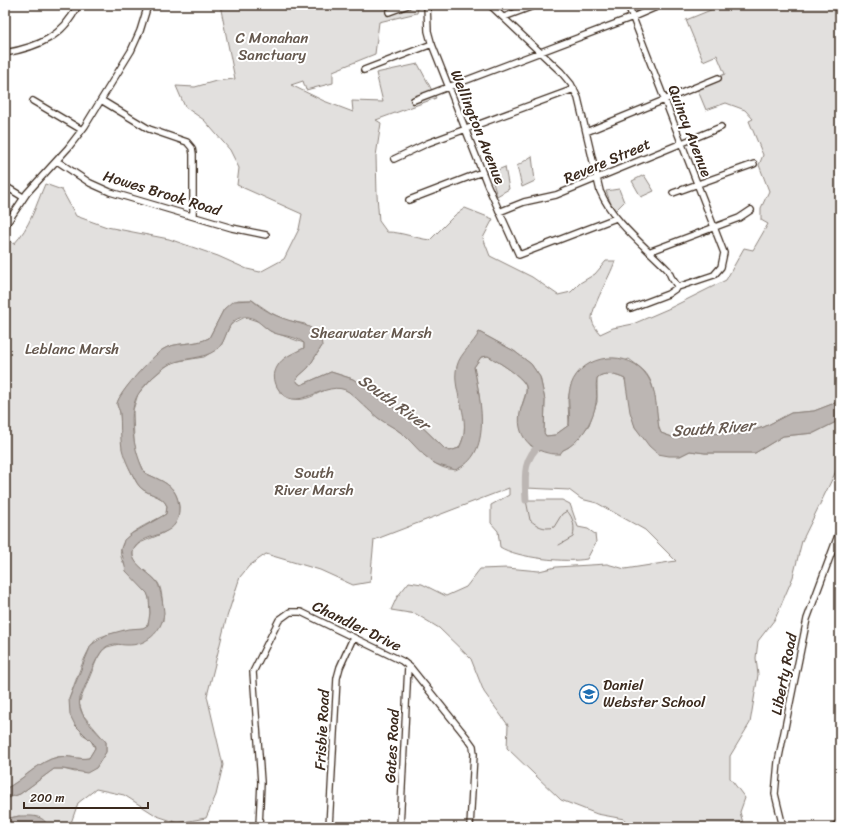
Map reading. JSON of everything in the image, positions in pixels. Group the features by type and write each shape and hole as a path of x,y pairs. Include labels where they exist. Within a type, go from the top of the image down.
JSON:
{"street":[{"path":"5,53 40,44 47,40 71,19 78,5"},
{"path":"5,226 23,198 57,161 82,130 131,51 140,31 148,5"},
{"path":"389,12 408,5"},
{"name":"Wellington Avenue","path":"427,5 428,31 432,44 482,172 519,254 616,218"},
{"path":"490,5 540,52 564,76 574,89 578,98 603,197 616,218 651,251 668,270 670,277 678,287 668,294 631,308"},
{"path":"504,17 536,5"},
{"name":"Quincy Avenue","path":"628,5 634,17 724,253 720,267 710,276 678,287"},
{"path":"414,100 634,17 661,5"},
{"path":"364,70 432,44"},
{"path":"586,132 609,124 665,98 718,78"},
{"path":"394,159 421,146 574,89"},
{"path":"101,100 149,129 183,140 190,144 193,154 193,216"},
{"path":"34,101 82,130"},
{"name":"Revere Street","path":"499,212 524,202 556,195 721,127"},
{"name":"Howes Brook Road","path":"57,161 90,183 110,192 254,234 266,235"},
{"path":"673,194 754,164"},
{"path":"409,200 482,172"},
{"path":"5,186 23,198"},
{"path":"651,251 714,227 751,210"},
{"name":"Liberty Road","path":"783,827 775,794 778,762 807,619 840,530"},
{"name":"Chandler Drive","path":"259,827 262,782 253,674 279,620 286,613 298,611 408,666 473,746 470,827"},
{"name":"Frisbie Road","path":"329,827 337,678 340,666 353,638"},
{"name":"Gates Road","path":"400,827 408,666"},
{"path":"833,827 840,823"}],"green space":[{"path":"220,5 298,5 300,10 315,5 419,5 417,13 379,22 375,54 333,71 333,83 306,90 303,81 291,85 324,101 353,112 352,101 383,102 376,73 418,64 436,98 376,120 381,123 376,156 379,221 387,232 430,240 455,215 465,208 493,219 483,238 490,256 532,277 558,295 571,292 580,283 595,274 606,261 615,261 592,314 592,320 600,334 613,328 633,324 670,308 726,280 744,248 753,250 768,224 761,220 761,208 769,191 759,165 763,155 749,121 753,119 745,110 726,103 706,110 696,86 725,74 717,55 703,61 686,20 723,5 840,5 840,401 814,411 791,413 764,427 741,434 697,433 675,438 661,433 655,398 648,376 629,359 571,385 568,400 569,425 555,435 546,436 544,433 545,400 540,377 531,364 514,351 479,332 459,393 465,416 464,436 459,448 450,451 445,449 414,419 397,410 353,379 331,372 301,385 298,383 296,380 308,368 322,346 305,324 286,320 271,313 252,300 238,300 224,309 209,338 197,342 173,345 162,350 136,376 119,399 117,406 120,412 122,441 125,456 132,473 140,487 161,499 167,506 166,514 133,532 125,540 121,548 123,562 148,594 150,607 149,621 144,628 113,633 98,638 85,657 69,699 82,734 90,739 95,748 89,758 58,757 51,759 38,766 5,789 5,237 14,244 20,237 32,216 45,184 62,190 76,216 107,227 169,239 218,256 247,269 260,272 284,259 299,229 302,214 237,185 239,168 230,150 204,120 185,107 176,86 195,87 216,81 235,79"},
{"path":"532,156 535,181 522,187 517,166"},
{"path":"505,167 509,189 497,196 490,173"},
{"path":"644,175 654,191 641,197 632,181"},
{"path":"619,189 624,202 614,212 606,191"},
{"name":"South River Marsh","path":"245,317 260,322 270,331 304,343 304,348 285,358 280,393 291,398 300,399 308,398 328,389 344,389 355,396 375,415 404,435 435,463 452,469 460,467 469,460 479,441 481,416 474,367 481,357 488,356 510,370 524,383 526,387 520,420 522,430 531,446 563,450 569,447 589,425 597,402 597,378 606,374 625,379 635,427 641,434 680,456 690,451 705,453 755,453 783,436 814,433 840,420 840,463 802,541 793,577 775,619 758,641 756,658 758,675 750,723 730,756 730,778 745,798 740,812 743,823 740,822 740,827 629,827 624,819 597,814 561,800 507,748 508,725 484,692 471,659 439,628 416,614 391,610 397,597 409,582 422,584 446,596 466,587 480,569 507,568 539,571 556,567 607,564 625,569 676,561 645,530 597,503 581,499 569,490 526,488 526,500 562,500 570,504 578,527 588,529 595,534 596,542 587,559 542,559 518,554 500,547 498,531 491,523 491,505 509,495 509,488 374,540 370,582 353,585 320,570 266,554 249,566 240,577 226,620 207,696 223,765 216,795 206,818 178,823 157,816 124,795 96,789 78,803 71,823 68,827 48,827 19,816 5,819 5,799 20,794 54,769 63,769 75,772 96,768 106,752 106,742 83,715 79,703 97,659 102,651 107,647 119,644 163,621 160,586 137,564 133,556 134,549 139,544 164,533 172,527 177,519 179,507 178,499 172,488 162,481 145,473 136,454 133,410 138,394 153,377 169,364 204,357 221,346 230,325"}],"shaded area":[{"path":"252,300 272,314 313,329 321,337 322,346 308,368 296,380 298,383 301,385 331,372 353,379 397,410 414,419 445,449 450,451 459,448 463,437 464,427 464,416 457,386 457,366 461,357 474,341 479,332 514,351 531,364 540,377 545,400 544,433 546,436 555,435 569,425 570,390 577,374 585,366 595,361 607,358 619,358 630,362 640,368 648,377 655,395 661,433 675,438 697,433 741,434 764,427 791,413 814,411 840,401 840,420 814,433 783,436 755,453 705,453 690,451 680,456 658,454 649,446 635,427 630,412 625,379 606,374 597,378 597,400 592,417 585,431 575,442 563,450 560,454 551,454 536,449 524,438 521,431 519,423 526,389 524,382 509,369 488,356 481,357 474,367 481,410 480,439 475,452 467,463 455,470 433,462 398,430 378,418 349,392 340,389 330,389 301,398 292,399 284,396 277,387 274,375 279,364 285,358 304,348 304,343 300,340 274,333 258,321 251,318 244,317 238,319 230,326 223,341 216,350 205,355 170,364 165,367 145,385 135,401 132,428 141,466 145,473 162,481 172,488 178,499 179,507 178,518 174,526 167,531 143,540 137,545 133,552 133,556 138,565 155,580 159,586 164,613 160,626 152,636 141,643 134,645 114,644 106,647 95,663 80,698 81,710 84,716 106,742 106,752 96,768 87,773 54,769 20,794 5,799 5,789 38,766 51,759 58,757 89,758 95,748 94,744 75,725 70,715 69,699 91,645 106,635 128,629 143,628 148,625 150,613 149,598 147,593 126,571 121,550 124,540 131,534 166,514 167,506 161,499 140,487 128,466 122,449 120,413 117,404 119,399 136,376 162,350 173,345 197,342 209,338 224,309 233,301"},
{"path":"19,816 32,816 40,818 48,827 5,827 5,819"}],"waterway":[{"path":"526,500 526,469 530,456 541,444"},
{"path":"526,500 530,520 541,527 554,527 562,514 567,511 573,523 573,537 559,545"}],"place":[{"name":"Daniel Webster School","path":"589,694"}],"park label":[{"name":"C Monahan Sanctuary","path":"272,46"},
{"name":"Shearwater Marsh","path":"371,333"},
{"name":"Leblanc Marsh","path":"72,349"}],"water label":[{"name":"South River","path":"394,402"},
{"name":"South River","path":"713,428"}]}
